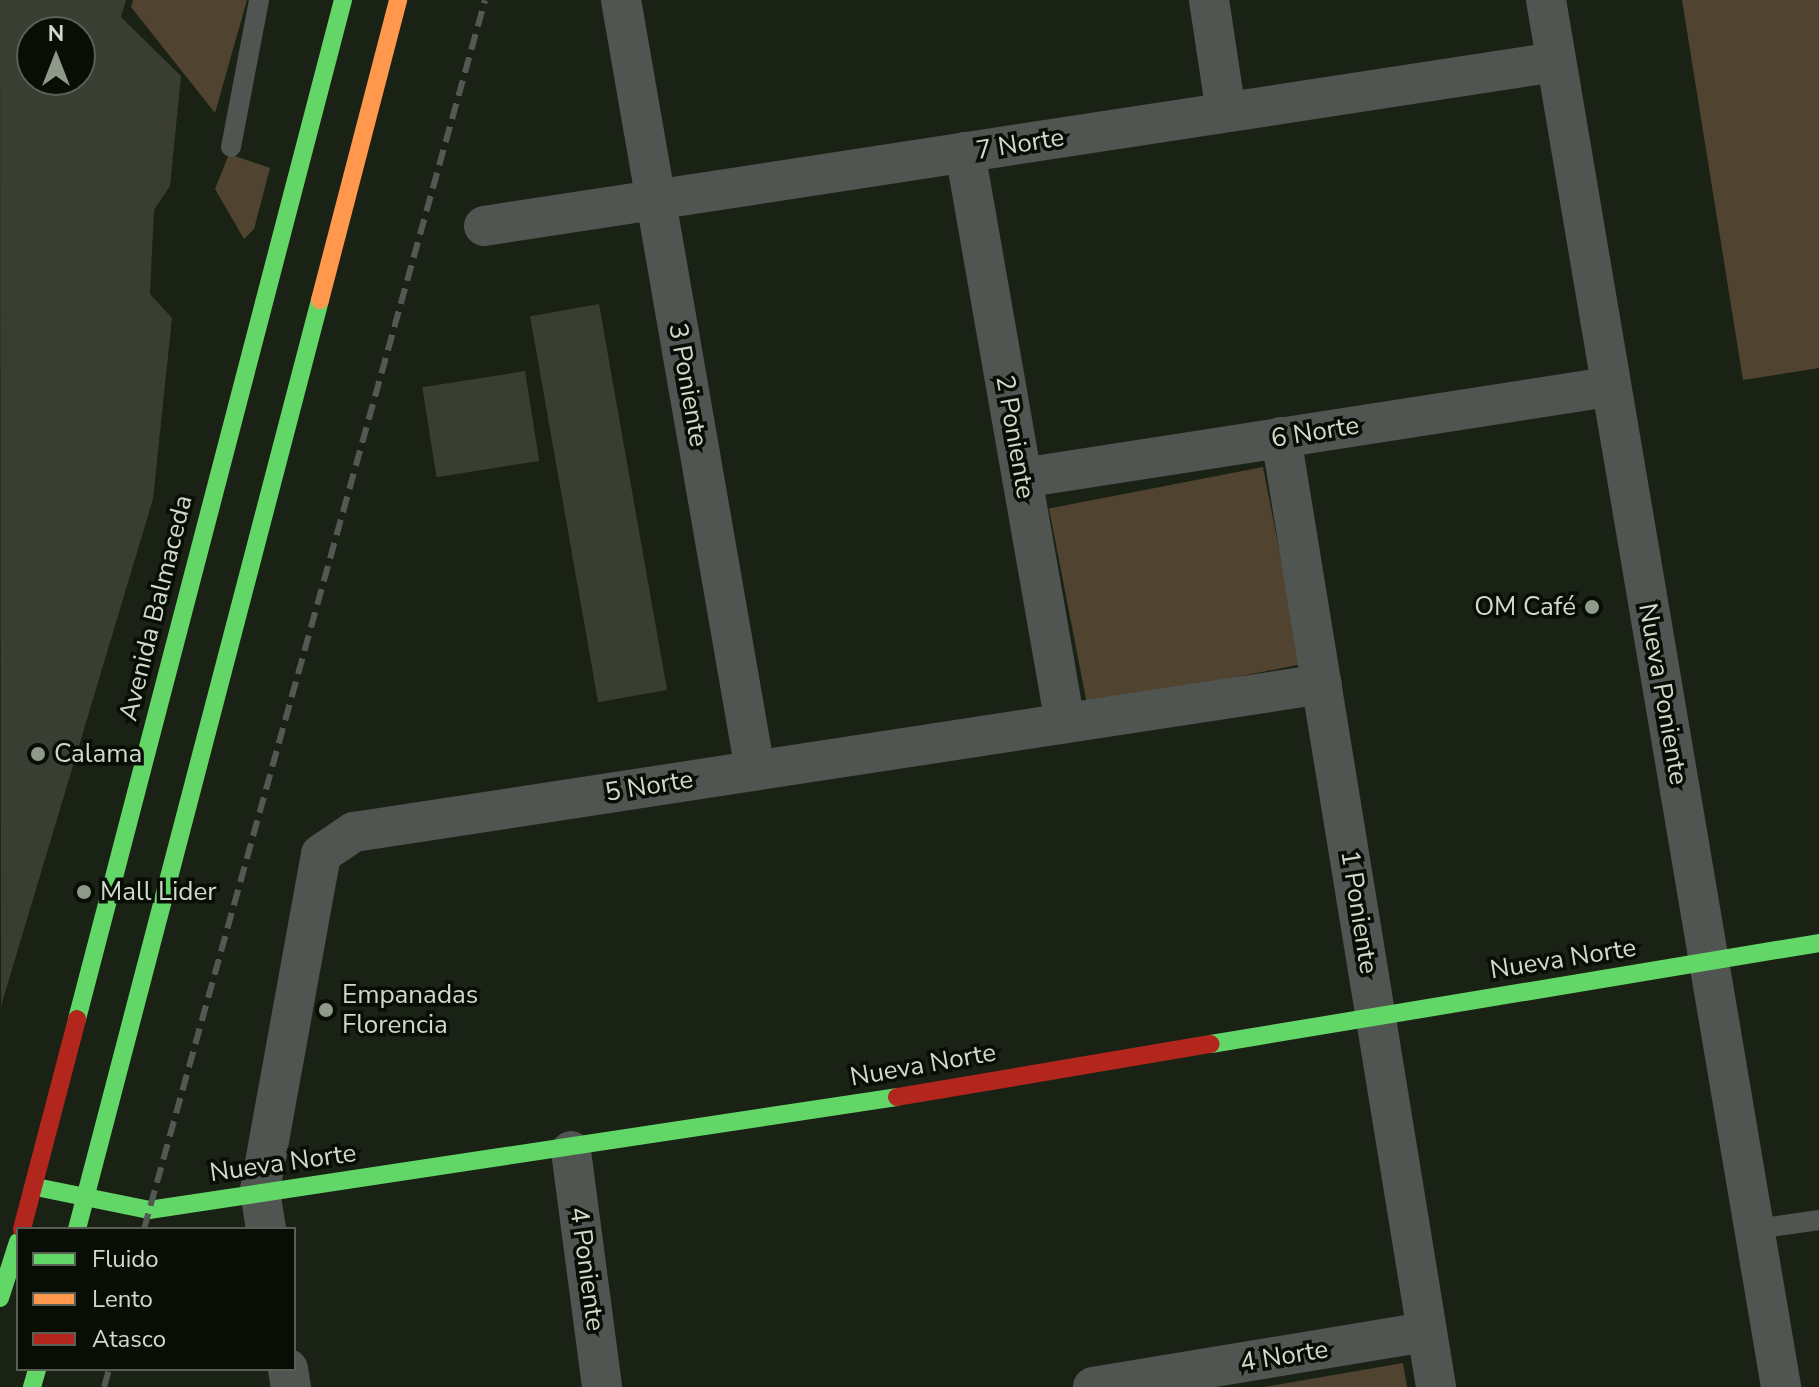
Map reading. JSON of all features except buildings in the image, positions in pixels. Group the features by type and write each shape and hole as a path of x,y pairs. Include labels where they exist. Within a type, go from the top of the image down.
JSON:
{"main road":[{"name":"Avenida Balmaceda","path":"23,1227 36,1187 343,0"},
{"path":"78,1227 398,0"},
{"name":"Nueva Norte","path":"36,1187 85,1202 149,1210 260,1190 571,1151 1819,943"},
{"path":"0,1298 16,1248"}],"street":[{"name":"3 Poniente","path":"621,0 755,770"},
{"path":"1209,0 1226,112"},
{"name":"Nueva Poniente","path":"1546,0 1608,387 1711,961 1781,1387"},
{"name":"7 Norte","path":"484,226 1556,62"},
{"name":"2 Poniente","path":"965,152 1065,723"},
{"name":"6 Norte","path":"1022,478 1608,387"},
{"name":"1 Poniente","path":"1281,437 1436,1387"},
{"name":"5 Norte","path":"266,1227 260,1190 321,854 354,832 1322,684"},
{"name":"4 Poniente","path":"571,1151 602,1387"},
{"name":"4 Norte","path":"1093,1387 1174,1380 1427,1332"}],"lane":[{"path":"231,147 259,0"},
{"path":"1756,1229 1819,1220"}],"shaded area":[{"path":"133,0 247,0 215,113 131,7"},
{"path":"1682,0 1819,0 1819,368 1743,380"},
{"path":"229,154 270,168 254,229 244,239 215,189"},
{"path":"1263,467 1301,664 1087,706 1049,509"},
{"path":"1403,1363 1407,1387 1264,1387"}],"railway":[{"path":"145,1227 485,0"},
{"path":"104,1387 108,1371"}],"traffic: fast":[{"path":"77,1019 343,0"},
{"path":"78,1227 320,300"},
{"path":"1211,1044 1819,943"},
{"path":"36,1187 149,1210 897,1097"},
{"path":"0,1298 16,1248"},
{"path":"32,1387 36,1371"}],"traffic: slow":[{"path":"320,300 398,0"}],"traffic: jam":[{"path":"23,1227 77,1019"},
{"path":"897,1097 1211,1044"}],"place":[{"name":"OM Café","path":"1592,607"},
{"name":"Calama","path":"38,754"},
{"name":"Mall Lider","path":"84,892"},
{"name":"Empanadas Florencia","path":"326,1010"}]}
